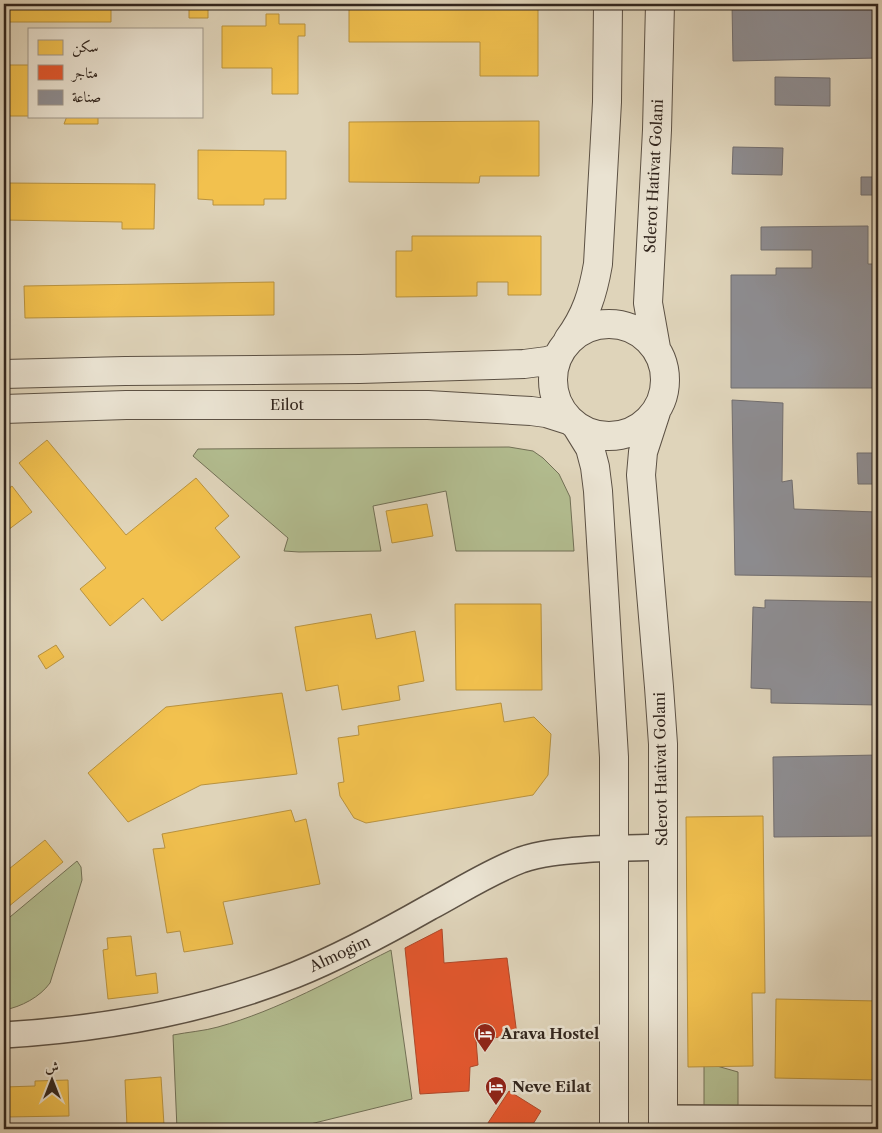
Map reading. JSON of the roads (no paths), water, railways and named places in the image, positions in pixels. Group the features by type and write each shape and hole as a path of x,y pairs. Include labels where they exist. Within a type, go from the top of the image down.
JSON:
{"street":[{"path":"608,4 606,102 598,264 587,307 578,326 563,349 553,374 553,391 559,407 590,448 598,491 614,735 614,1129"},
{"name":"Sderot Hativat Golani","path":"656,348 648,303 657,122 660,4"},
{"path":"4,374 376,369 524,364 547,361 586,328 609,324 620,325 636,331 649,340 656,348 663,363 666,380 661,402 649,420 631,432 609,436 586,432 573,424"},
{"name":"Eilot","path":"4,409 152,405 360,404 531,411 552,415 573,424"},
{"name":"Sderot Hativat Golani","path":"656,412 643,452 641,475 662,721 663,1124"},
{"name":"Almogim","path":"4,1035 55,1032 142,1019 244,994 295,975 346,952 488,875 521,860 554,852 663,847"},
{"path":"663,1124 878,1119"}],"place":[{"name":"Arava Hostel","path":"485,1053"},
{"name":"Neve Eilat","path":"496,1106"}]}
